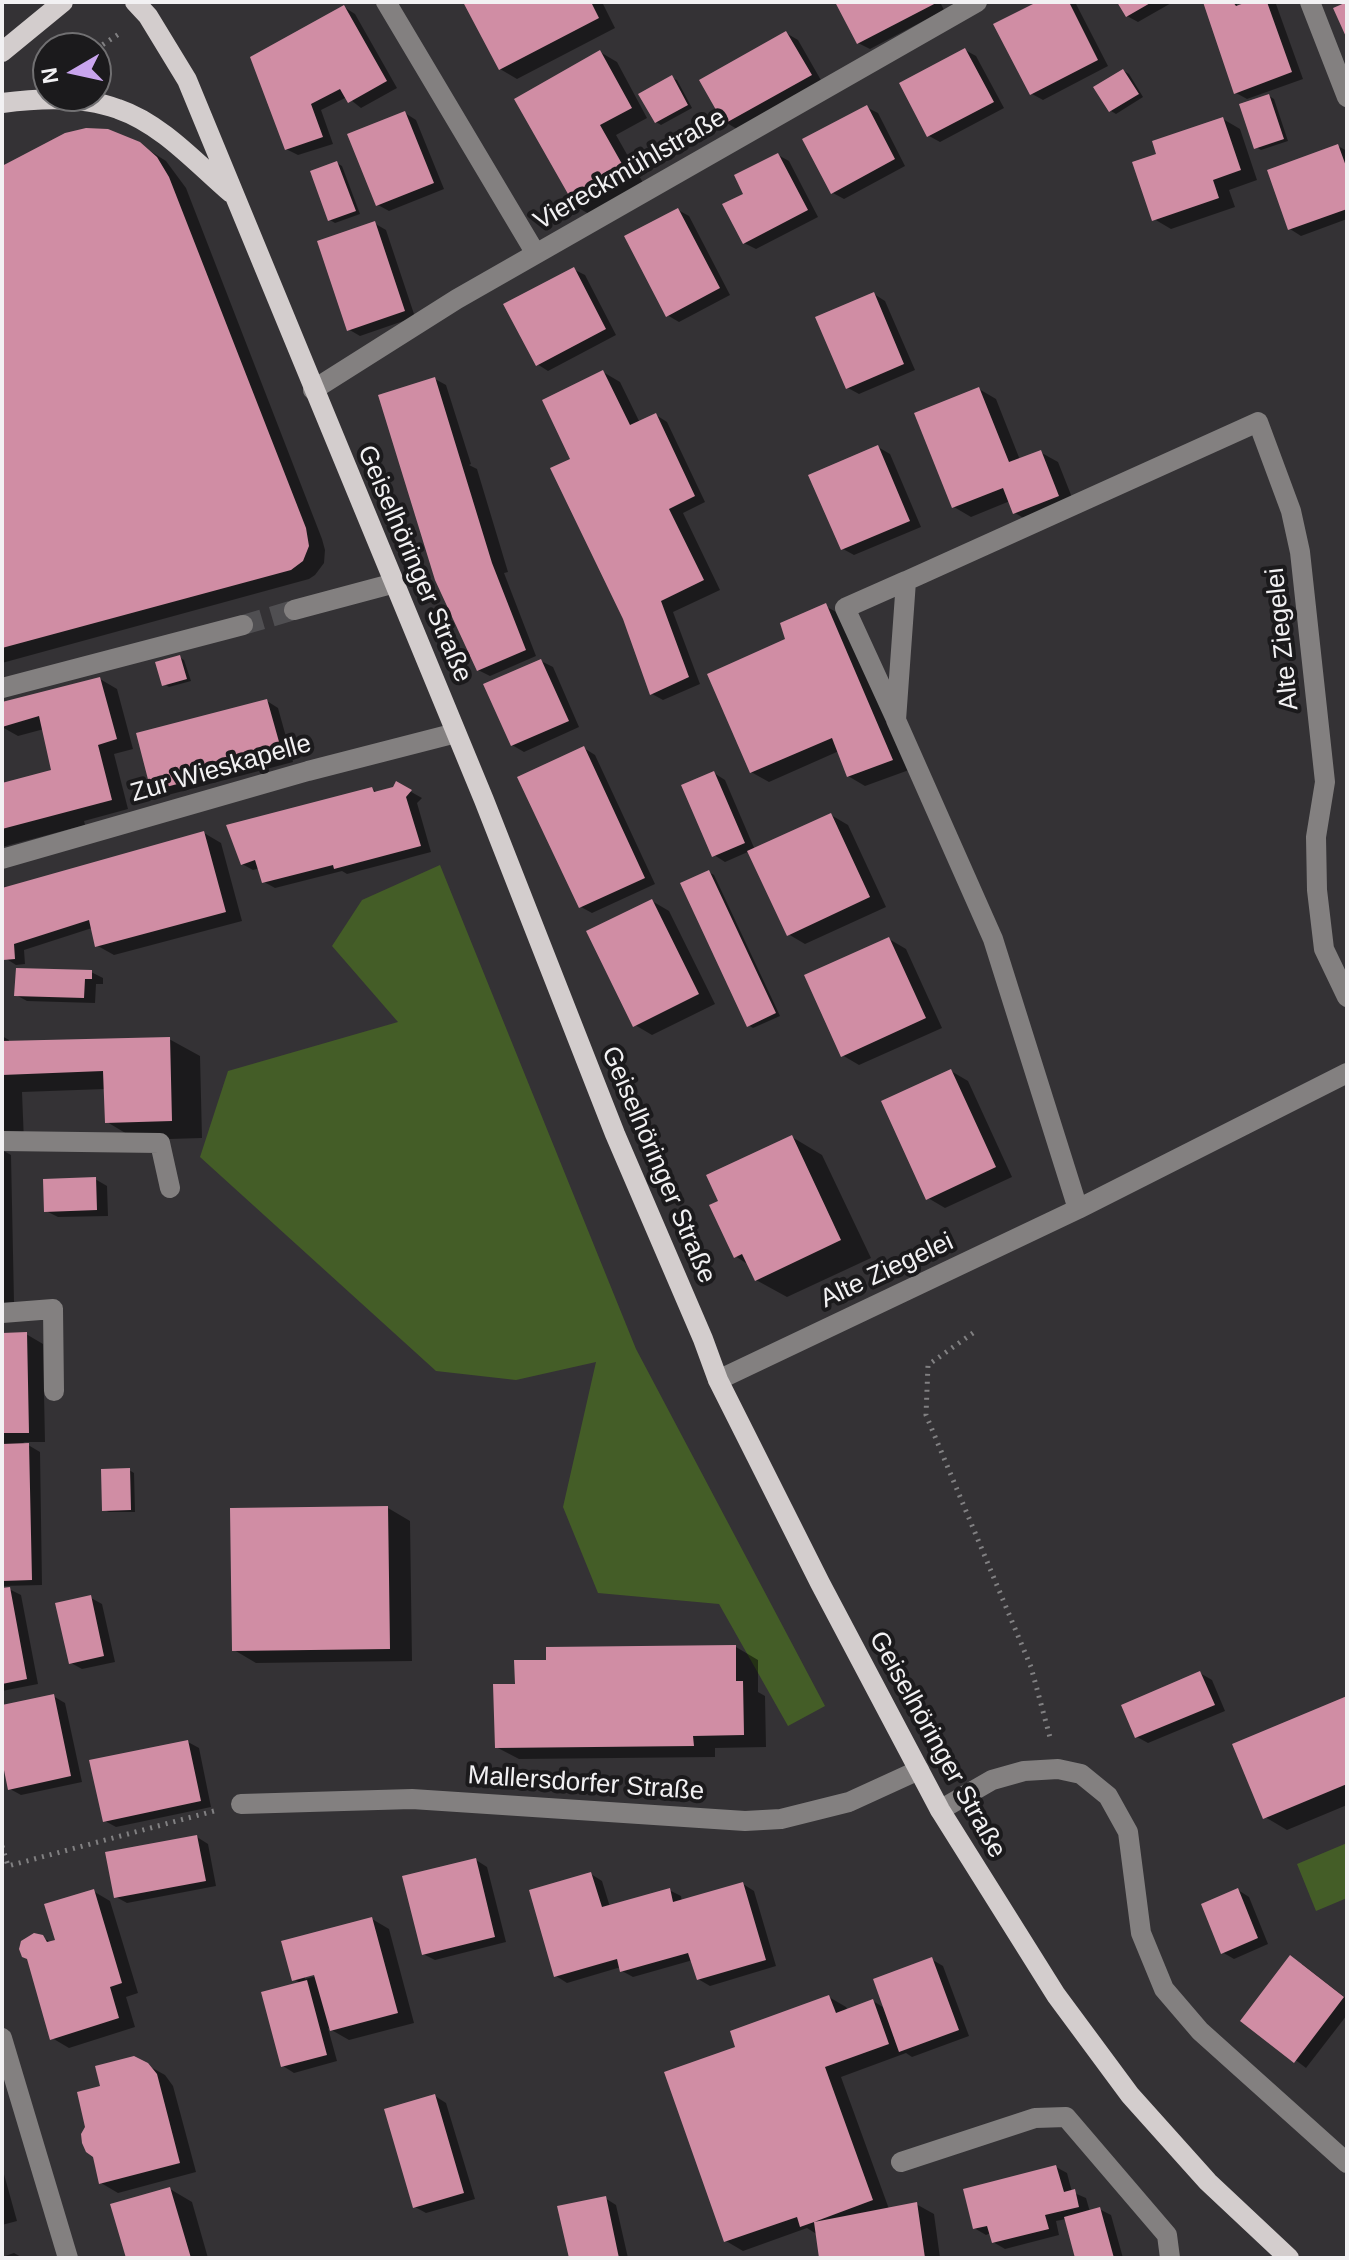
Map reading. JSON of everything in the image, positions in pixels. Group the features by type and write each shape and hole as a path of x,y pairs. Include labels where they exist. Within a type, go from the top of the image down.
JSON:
{"main road":[{"path":"2,52 63,2"},
{"name":"Geiselhöringer Straße","path":"135,2 148,16 187,80 484,800 615,1134 718,1380 841,1625 940,1810 1056,1995 1130,2095 1208,2182 1289,2258"},
{"path":"2,103 51,99 117,108 161,132 235,196"}],"street":[{"path":"386,2 536,254"},
{"name":"Viereckmühlstraße","path":"313,390 457,299 977,2"},
{"path":"1310,2 1347,97"},
{"name":"Alte Ziegelei","path":"1078,1209 993,939 845,608 1258,422 1291,511 1300,552 1325,782 1316,837 1317,890 1324,949 1347,997"},
{"name":"Alte Ziegelei","path":"896,720 906,581"},
{"path":"294,610 395,583"},
{"path":"2,688 243,625"},
{"name":"Zur Wieskapelle","path":"2,859 308,771 456,733"},
{"name":"Alte Ziegelei","path":"718,1380 1078,1209 1347,1073"},
{"path":"2,1141 160,1143 170,1188"},
{"path":"2,1313 53,1309 54,1391"},
{"path":"940,1810 992,1780 1024,1771 1058,1769 1081,1774 1108,1796 1128,1832 1141,1933 1164,1989 1200,2031 1347,2163"},
{"name":"Mallersdorfer Straße","path":"241,1804 412,1799 745,1821 781,1819 849,1802 919,1770"},
{"path":"2,2038 68,2258"},
{"path":"901,2162 1035,2118 1066,2117 1167,2235 1170,2258"}],"path":[{"path":"973,1333 928,1365 926,1415 1031,1667 1058,1769"},
{"path":"2,1846 8,1866 241,1804"}],"green space":[{"path":"440,865 636,1349 825,1706 788,1726 719,1604 598,1593 563,1507 596,1362 516,1380 436,1371 200,1157 228,1071 398,1022 332,946 362,900"},
{"path":"1347,1843 1347,1898 1316,1911 1297,1864"}],"building":[{"path":"463,2 591,2 599,18 499,70"},
{"path":"835,2 938,2 857,44"},
{"path":"1037,2 1069,2 1098,60 1030,95 993,24"},
{"path":"1117,2 1152,2 1126,17"},
{"path":"1203,2 1233,2 1236,6 1247,2 1267,2 1292,72 1234,94"},
{"path":"1347,2 1347,39 1333,8"},
{"path":"344,5 387,81 348,103 340,89 311,104 323,137 285,150 250,57"},
{"path":"786,31 812,75 724,124 699,80"},
{"path":"965,48 994,102 927,137 899,83"},
{"path":"600,50 632,108 600,125 630,178 576,208 514,99"},
{"path":"1123,69 1139,94 1109,112 1093,87"},
{"path":"672,75 688,105 655,123 638,94"},
{"path":"1269,94 1284,139 1254,149 1239,104"},
{"path":"867,105 895,159 831,194 802,139"},
{"path":"405,111 434,183 376,206 347,134"},
{"path":"1223,117 1241,170 1213,180 1219,198 1152,221 1132,162 1156,154 1152,141"},
{"path":"86,128 108,129 140,142 157,157 169,177 306,528 309,546 303,561 291,570 2,648 2,166 65,133"},
{"path":"1338,144 1347,169 1347,209 1288,230 1267,170"},
{"path":"778,153 808,210 743,244 722,204 743,194 734,175"},
{"path":"337,161 356,211 328,221 310,171"},
{"path":"678,208 720,288 666,317 624,236"},
{"path":"375,221 405,311 347,331 317,241"},
{"path":"574,267 606,329 536,366 503,304"},
{"path":"874,292 904,364 846,389 815,317"},
{"path":"603,370 630,425 656,413 695,496 669,509 704,580 661,601 689,677 650,695 623,619 550,468 570,459 542,400"},
{"path":"435,377 492,563 526,650 477,671 435,580 378,395"},
{"path":"979,387 1009,462 1041,450 1059,496 1013,514 1003,488 952,508 914,413"},
{"path":"878,445 910,521 841,550 808,475"},
{"path":"826,603 893,760 847,777 832,738 750,773 707,674 785,639 780,623"},
{"path":"180,655 187,679 162,686 155,662"},
{"path":"541,659 569,721 511,746 483,684"},
{"path":"100,677 117,739 98,745 112,800 2,829 2,783 51,770 39,716 2,727 2,702"},
{"path":"267,699 283,756 151,791 136,733"},
{"path":"584,746 645,878 579,908 517,777"},
{"path":"714,771 745,843 712,857 681,785"},
{"path":"396,781 412,790 406,797 421,846 334,869 333,865 262,883 255,860 241,865 226,825 372,787 374,792 393,787"},
{"path":"831,813 870,897 787,936 747,851"},
{"path":"204,831 226,912 95,947 89,920 14,944 15,959 3,960 2,888"},
{"path":"709,870 776,1013 747,1027 680,883"},
{"path":"652,899 699,994 633,1027 586,931"},
{"path":"889,937 926,1018 841,1057 804,975"},
{"path":"16,968 92,970 92,979 85,979 84,998 14,996"},
{"path":"170,1037 172,1121 105,1123 103,1071 2,1075 2,1041"},
{"path":"951,1069 996,1167 926,1200 881,1101"},
{"path":"792,1135 841,1240 755,1281 742,1254 734,1258 709,1205 718,1201 706,1175"},
{"path":"96,1177 97,1210 44,1212 43,1179"},
{"path":"27,1332 29,1433 2,1433 2,1333"},
{"path":"29,1443 32,1580 2,1581 2,1444"},
{"path":"130,1468 131,1510 102,1511 101,1469"},
{"path":"388,1506 390,1649 232,1651 230,1508"},
{"path":"10,1587 27,1679 2,1684 2,1588"},
{"path":"91,1595 104,1656 69,1664 55,1603"},
{"path":"736,1645 736,1681 743,1681 744,1735 693,1736 694,1746 495,1748 493,1684 515,1684 514,1660 546,1660 546,1647"},
{"path":"1200,1671 1215,1705 1135,1738 1121,1705"},
{"path":"54,1694 71,1776 8,1790 2,1760 2,1705"},
{"path":"1347,1696 1347,1784 1263,1819 1232,1744"},
{"path":"188,1740 201,1801 103,1822 89,1760"},
{"path":"197,1835 206,1881 114,1898 105,1852"},
{"path":"476,1858 495,1937 422,1955 402,1876"},
{"path":"591,1872 602,1907 670,1888 673,1902 743,1882 766,1960 697,1980 688,1953 620,1972 617,1959 554,1977 529,1890"},
{"path":"1238,1888 1258,1938 1221,1954 1201,1904"},
{"path":"94,1889 122,1983 110,1987 119,2018 50,2040 27,1959 22,1957 19,1949 21,1941 34,1933 43,1935 47,1942 55,1940 44,1904"},
{"path":"372,1917 398,2013 330,2031 314,1975 292,1981 281,1941"},
{"path":"1290,1955 1344,1997 1294,2063 1240,2021"},
{"path":"932,1957 959,2030 899,2052 873,1979"},
{"path":"307,1980 327,2055 281,2067 261,1992"},
{"path":"829,1995 836,2013 873,1999 889,2044 825,2067 873,2200 800,2227 797,2217 724,2242 664,2072 735,2047 730,2031"},
{"path":"134,2056 148,2063 157,2074 180,2163 99,2184 93,2157 86,2152 82,2143 81,2134 85,2127 77,2092 100,2086 95,2066"},
{"path":"435,2094 464,2193 413,2208 384,2109"},
{"path":"1056,2165 1064,2192 1075,2189 1079,2207 1045,2215 1049,2229 992,2243 987,2226 973,2229 963,2189"},
{"path":"170,2187 191,2258 126,2258 110,2204"},
{"path":"606,2196 619,2258 569,2258 557,2206"},
{"path":"917,2202 925,2258 819,2258 814,2222"},
{"path":"1100,2207 1114,2258 1075,2258 1064,2217"}],"tunnel":[{"path":"243,625 294,610"}]}
